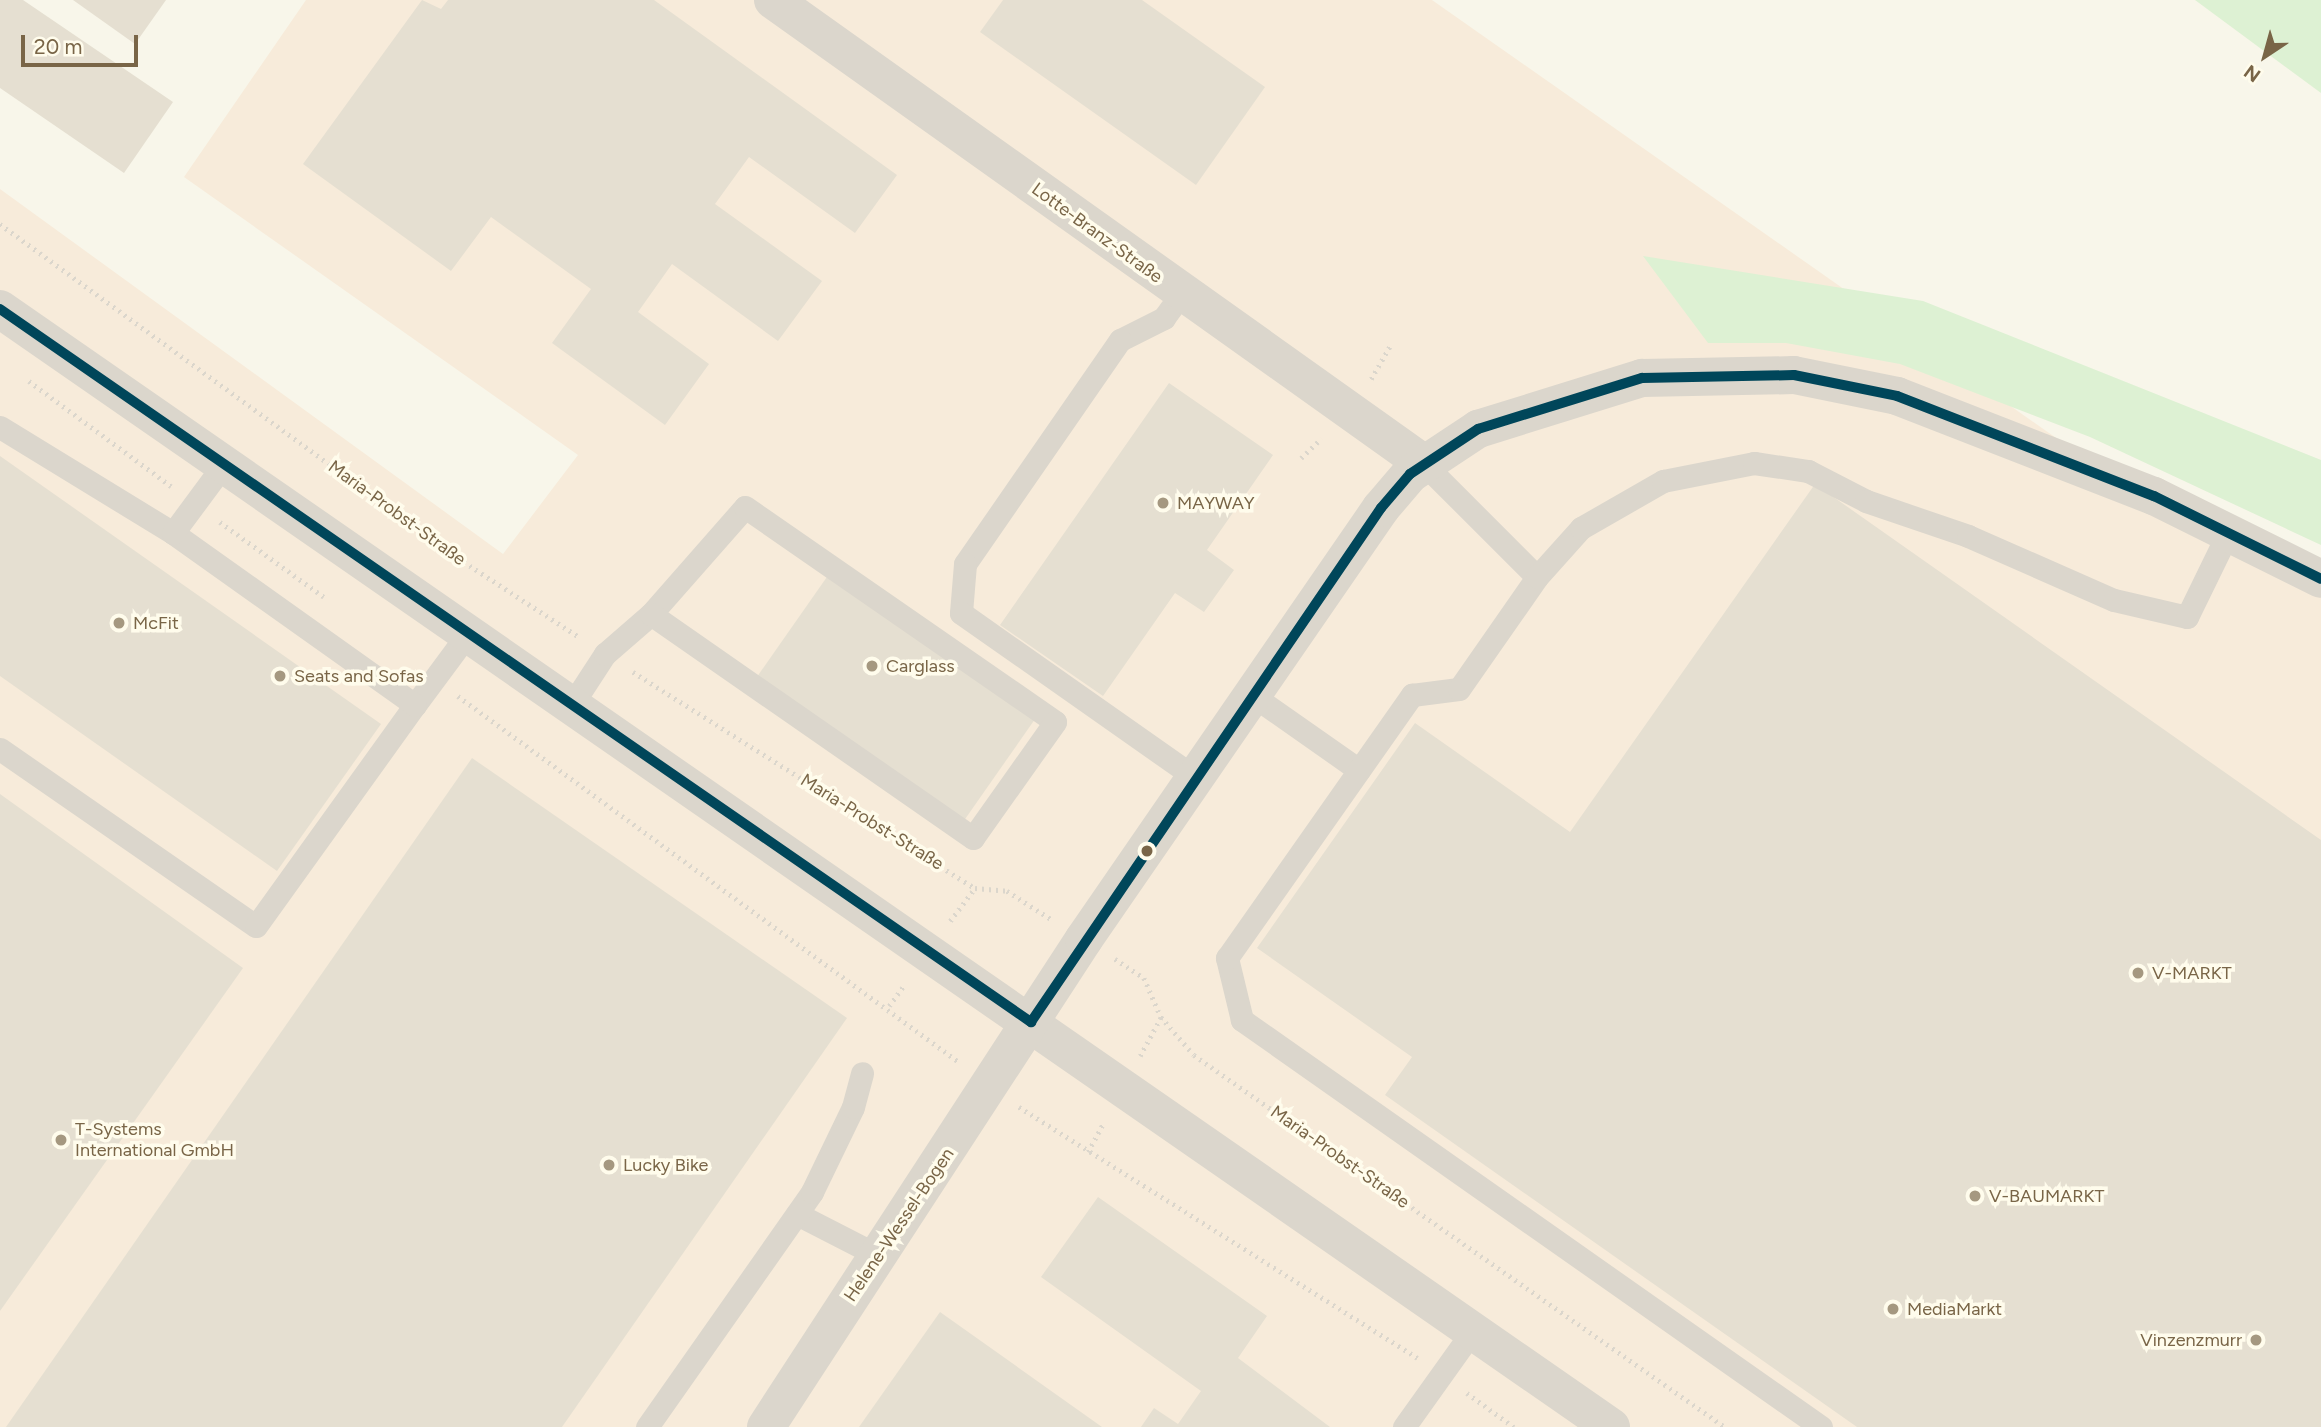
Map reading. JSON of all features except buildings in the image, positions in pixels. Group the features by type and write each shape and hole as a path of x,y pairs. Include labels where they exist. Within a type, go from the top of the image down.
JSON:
{"street":[{"name":"Lotte-Branz-Straße","path":"773,0 1423,463"},
{"path":"0,309 573,703 1611,1427"},
{"name":"Helene-Wessel-Bogen","path":"766,1427 991,1086 1084,939 1255,697 1381,508 1423,463 1478,429 1642,378 1794,375 1897,396 2154,496 2321,579"}],"lane":[{"path":"1181,293 1164,318 1120,340 979,542 965,564 961,613 1197,779"},
{"path":"0,427 173,533 415,705"},
{"path":"1423,463 1537,577"},
{"path":"1821,1427 1242,1020 1227,958 1412,695 1459,690 1537,577 1581,528 1611,507 1663,481 1754,463 1808,471 1866,501 1968,536 2114,600 2187,617 2228,533"},
{"path":"173,533 224,464"},
{"path":"573,703 605,654 651,614 745,507 1055,722 973,838 651,614"},
{"path":"0,749 256,926 469,632"},
{"path":"1255,697 1359,770"},
{"path":"647,1427 797,1214 853,1107 862,1073"},
{"path":"797,1214 879,1255"},
{"path":"1404,1427 1474,1329"}],"path":[{"name":"Maria-Probst-Straße","path":"0,224 458,558 975,887 1007,891 1144,978 1161,1017 1194,1055 1725,1427"},
{"path":"22,376 337,607"},
{"path":"435,678 1069,1144 1128,1170 1441,1375 1514,1427"}],"shaded area":[{"path":"306,0 1432,0 2183,527 2321,597 2321,1427 0,1427 0,189 503,554 578,455 184,177"}],"green space":[{"path":"2195,0 2321,0 2321,93"},
{"path":"1643,256 1923,301 2321,460 2321,545 2090,437 1900,364 1786,343 1708,343"}],"transit line":[{"path":"0,309 1031,1022"},
{"path":"1031,1022 1381,508 1410,474 1478,429 1642,378 1794,375 1897,396 2154,496 2321,579"}],"place":[{"name":"MAYWAY","path":"1163,503"},
{"name":"McFit","path":"119,623"},
{"name":"Carglass","path":"872,666"},
{"name":"Seats and Sofas","path":"280,676"},
{"name":"V-MARKT","path":"2138,973"},
{"name":"T-Systems International GmbH","path":"61,1140"},
{"name":"Lucky Bike","path":"609,1165"},
{"name":"V-BAUMARKT","path":"1975,1196"},
{"name":"MediaMarkt","path":"1893,1309"},
{"name":"Vinzenzmurr","path":"2256,1340"}]}
